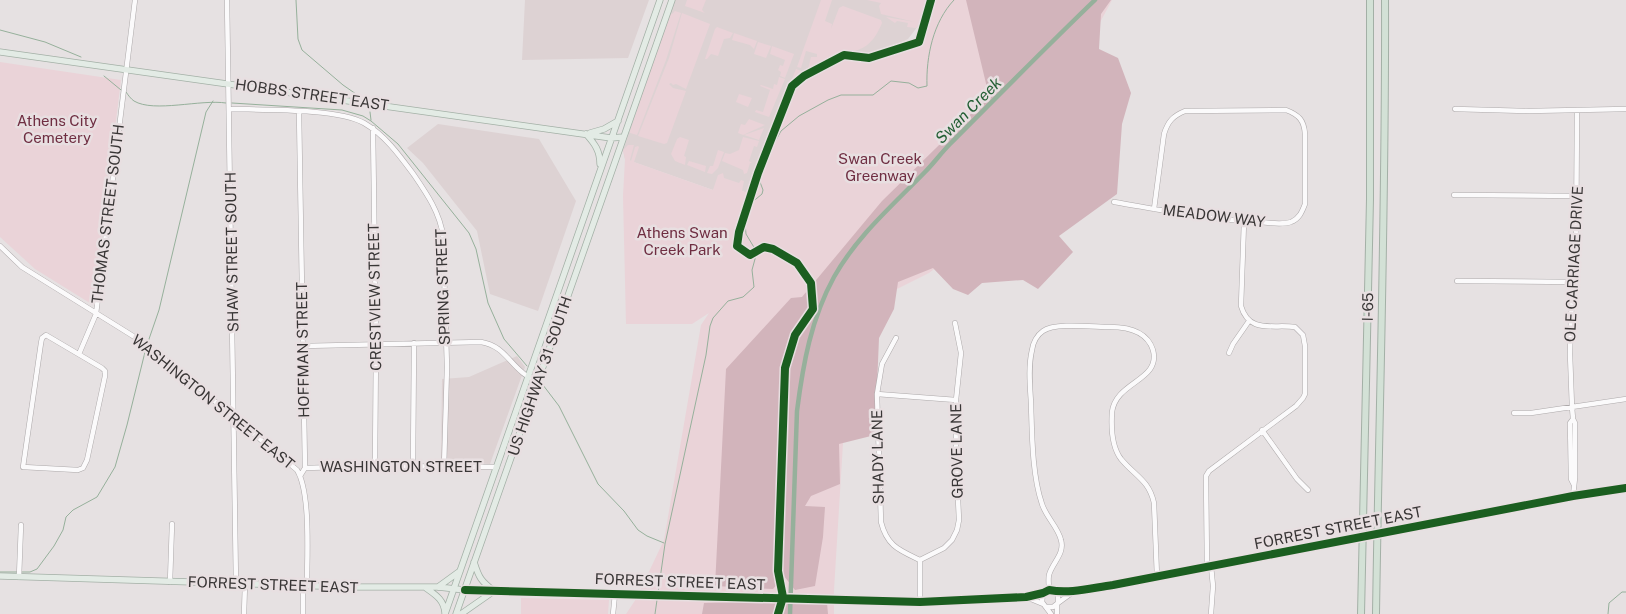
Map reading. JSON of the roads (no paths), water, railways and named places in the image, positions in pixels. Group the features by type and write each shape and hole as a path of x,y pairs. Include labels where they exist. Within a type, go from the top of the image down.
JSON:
{"highway":[{"name":"I-65","path":"1361,614 1370,219 1370,0"},
{"path":"1376,614 1384,232 1385,0"}],"main road":[{"name":"US HIGHWAY 31 SOUTH","path":"445,614 660,0"},
{"name":"US HIGHWAY 31 SOUTH","path":"456,614 672,0"},
{"name":"HOBBS STREET EAST","path":"0,52 611,138 623,137"},
{"path":"586,134 598,131 618,120"},
{"path":"586,134 595,143 600,154 600,171"},
{"path":"461,614 494,591 479,578 474,562"},
{"path":"438,587 461,570"},
{"name":"FORREST STREET EAST","path":"0,576 305,586 438,587 465,590"},
{"path":"426,588 439,596 445,614"}],"street":[{"name":"THOMAS STREET SOUTH","path":"80,354 96,314 135,0"},
{"name":"SHAW STREET SOUTH","path":"227,0 235,419 236,584"},
{"name":"SPRING STREET","path":"229,109 348,116 363,122 373,128 404,162 426,192 442,226 446,342 444,466"},
{"path":"1455,109 1626,109"},
{"name":"MEADOW WAY","path":"1114,202 1154,209 1244,222 1292,222 1300,215 1305,204 1304,123 1297,115 1286,110 1185,111 1174,115 1167,124 1154,209"},
{"name":"OLE CARRIAGE DRIVE","path":"1574,496 1574,485 1571,479 1570,423 1572,407 1570,354 1578,196 1577,110"},
{"name":"HOFFMAN STREET","path":"299,112 305,468"},
{"name":"CRESTVIEW STREET","path":"373,128 376,344 375,466"},
{"path":"1454,195 1578,196"},
{"path":"1211,614 1213,586 1209,566 1206,476 1209,471 1296,406 1303,398 1305,384 1305,346 1303,335 1295,328 1256,325 1249,321 1244,314 1241,306 1244,222"},
{"name":"WASHINGTON STREET EAST","path":"0,246 22,267 133,336 163,358 297,470 300,476"},
{"path":"1457,281 1574,282"},
{"path":"1229,353 1249,321"},
{"name":"GROVE LANE","path":"920,560 944,548 952,540 959,520 956,400 961,353 955,323"},
{"path":"1049,590 1049,578 1061,551 1062,541 1046,514 1039,494 1034,457 1030,382 1032,350 1036,339 1043,330 1053,326 1131,329 1145,337 1151,345 1154,356 1152,366 1146,375 1120,393 1114,402 1112,428 1115,448 1120,458 1147,484 1152,493 1157,576"},
{"path":"46,335 80,354 105,371 83,468 78,470 23,467 42,338 46,335"},
{"name":"SHADY LANE","path":"896,338 882,364 877,394 879,507 882,527 889,542 896,548 920,560"},
{"path":"303,346 481,342 492,344 501,349 525,375 538,380"},
{"path":"413,466 414,343"},
{"path":"877,394 956,400"},
{"path":"1514,413 1531,413 1626,399"},
{"path":"1262,430 1297,479 1308,490"},
{"name":"WASHINGTON STREET","path":"305,468 375,466 497,467"},
{"path":"303,614 306,503 300,476 305,468"},
{"name":"FORREST STREET EAST","path":"1056,592 1073,592 1574,496 1626,488"},
{"path":"170,582 172,524"},
{"path":"19,577 21,525"},
{"path":"920,560 920,602"},
{"path":"244,614 245,584"},
{"name":"FORREST STREET EAST","path":"465,590 920,602 1026,597 1043,593"},
{"path":"1051,614 1041,600 1043,593 1049,590 1056,592 1059,598 1057,614"},
{"name":"FORREST STREET EAST","path":"1057,604 1073,592"},
{"path":"613,614 615,594"},
{"name":"FORREST STREET EAST","path":"1026,597 1045,606"},
{"path":"1045,606 1051,608 1057,604"}],"waterway":[{"path":"296,0 298,39 302,50 356,94"},
{"path":"655,614 665,544 706,355 710,326 713,318 728,301 743,297 754,287 752,270 755,249 746,234 745,223 750,204 762,194 763,190 760,182 765,160 781,131 799,116 828,100 841,95 873,95 891,81 909,83 918,88 927,86 932,40 941,19 954,0"},
{"name":"Swan Creek","path":"790,614 797,411 809,342 826,293 843,262 864,235 950,144 1095,0"},
{"path":"0,30 45,42 81,57"},
{"path":"104,76 121,90"},
{"path":"126,92 134,101 153,106 226,103"},
{"path":"148,342 159,310 206,112 213,101"},
{"path":"232,103 342,110 363,116 398,144 469,233 476,249 488,303 504,339 527,366"},
{"path":"370,112 371,120"},
{"path":"21,572 30,572 37,569 63,530 66,517 73,510 97,497 115,467 145,352"},
{"path":"543,385 559,406 598,484 624,511 638,530 664,543"},
{"path":"0,572 17,572"},
{"path":"1608,614 1609,603 1622,592 1626,592"}],"park label":[{"name":"Athens City Cemetery","path":"57,130"},
{"name":"Swan Creek Greenway","path":"880,168"},
{"name":"Athens Swan Creek Park","path":"682,242"}]}
